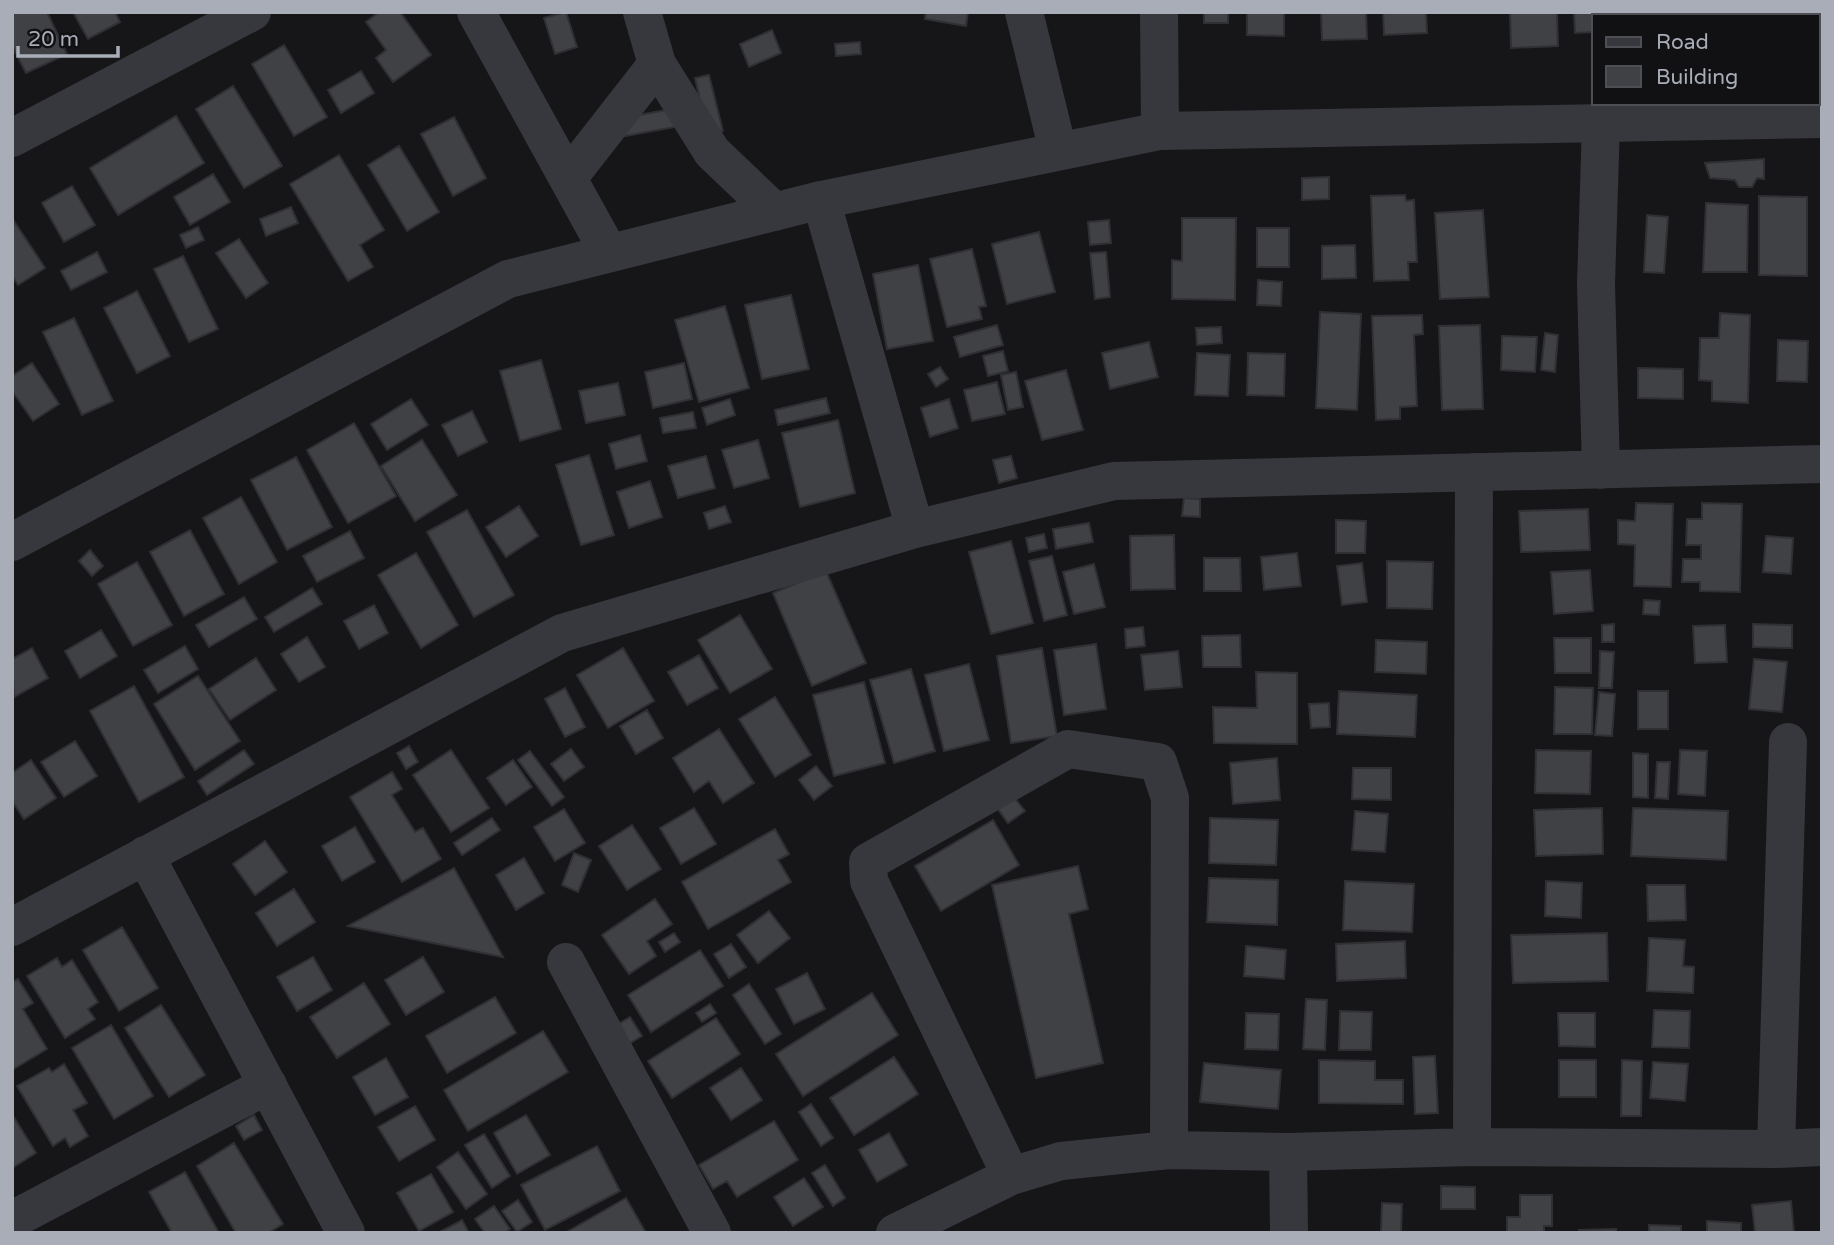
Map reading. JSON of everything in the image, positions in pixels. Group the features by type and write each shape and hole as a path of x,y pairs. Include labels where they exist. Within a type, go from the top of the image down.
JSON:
{"street":[{"path":"12,138 252,12"},
{"path":"476,12 609,253"},
{"path":"642,12 657,64 712,152 775,212"},
{"path":"1024,12 1058,151"},
{"path":"1159,12 1160,131"},
{"path":"568,178 657,64"},
{"path":"12,542 508,279 821,200 1160,131 1822,120"},
{"path":"1601,123 1597,284 1601,470"},
{"path":"821,200 915,529"},
{"path":"12,927 562,633 915,529 1115,481 1822,464"},
{"path":"1472,1147 1474,472"},
{"path":"1776,1149 1787,742"},
{"path":"1011,1176 869,881 868,862 1068,749 1158,762 1170,798 1169,1150"},
{"path":"145,855 346,1233"},
{"path":"566,962 712,1233"},
{"path":"12,1220 268,1086"},
{"path":"895,1233 1011,1176 1061,1161 1169,1150 1288,1152 1472,1147 1822,1147"},
{"path":"1288,1152 1289,1233"}],"building":[{"path":"12,12 47,12 67,54 26,73 12,46"},
{"path":"73,12 115,12 120,22 88,39"},
{"path":"379,12 400,12 431,55 393,82 376,58 386,50 366,22"},
{"path":"566,12 577,47 555,54 544,18"},
{"path":"926,12 968,12 966,26 925,19"},
{"path":"1204,12 1228,12 1228,23 1204,23"},
{"path":"1247,12 1284,12 1284,36 1247,35"},
{"path":"1321,12 1366,12 1367,39 1322,40"},
{"path":"1383,12 1426,12 1427,33 1384,35"},
{"path":"1510,12 1557,12 1558,46 1511,48"},
{"path":"1574,12 1614,12 1592,14 1592,32 1575,33"},
{"path":"1633,12 1679,12 1679,14"},
{"path":"1764,12 1814,12 1814,14"},
{"path":"772,30 781,53 749,67 740,44"},
{"path":"860,42 861,54 836,56 835,44"},
{"path":"284,45 327,117 294,136 252,64"},
{"path":"361,71 374,93 341,113 328,90"},
{"path":"709,75 723,131 708,135 695,78"},
{"path":"233,86 282,166 244,188 196,109"},
{"path":"672,109 675,127 625,136 622,118"},
{"path":"176,116 204,163 118,215 90,168"},
{"path":"454,117 486,178 453,196 421,134"},
{"path":"399,146 439,212 407,231 368,165"},
{"path":"339,155 384,230 360,245 373,267 348,281 290,184"},
{"path":"1764,159 1764,179 1757,178 1752,187 1739,187 1735,180 1710,178 1705,163"},
{"path":"213,174 230,202 190,225 174,197"},
{"path":"1329,177 1329,199 1302,200 1302,178"},
{"path":"72,186 95,225 64,242 42,203"},
{"path":"1405,195 1406,201 1414,200 1417,262 1408,262 1409,280 1374,281 1371,196"},
{"path":"1759,196 1807,197 1807,276 1759,275"},
{"path":"1706,203 1748,205 1747,272 1703,272"},
{"path":"291,207 298,223 266,236 260,219"},
{"path":"1483,210 1489,297 1440,299 1435,213"},
{"path":"1647,215 1668,217 1664,273 1644,272"},
{"path":"12,218 45,268 18,285 12,276"},
{"path":"1182,218 1236,218 1235,300 1172,299 1172,260 1182,261"},
{"path":"1109,220 1111,243 1090,245 1088,222"},
{"path":"198,227 204,240 186,248 180,235"},
{"path":"1257,228 1289,228 1289,267 1257,267"},
{"path":"1039,232 1055,292 1007,304 992,244"},
{"path":"239,239 268,283 246,298 216,253"},
{"path":"1355,245 1356,278 1322,279 1322,246"},
{"path":"972,249 986,306 979,307 982,319 947,327 930,259"},
{"path":"97,252 107,272 71,290 61,271"},
{"path":"1106,252 1110,297 1095,299 1090,253"},
{"path":"183,256 218,329 189,342 154,269"},
{"path":"918,265 933,341 887,349 873,274"},
{"path":"1258,280 1282,282 1281,306 1257,305"},
{"path":"137,291 170,356 137,373 104,308"},
{"path":"791,295 809,369 762,379 745,305"},
{"path":"725,306 749,388 699,402 675,320"},
{"path":"1320,312 1361,314 1357,410 1316,408"},
{"path":"1720,313 1750,315 1748,403 1712,401 1712,381 1699,380 1700,338 1719,338"},
{"path":"1422,315 1423,334 1414,335 1417,406 1400,407 1400,419 1376,420 1372,316"},
{"path":"74,318 113,401 82,415 43,332"},
{"path":"997,325 1003,345 960,357 954,337"},
{"path":"1480,325 1483,409 1442,410 1439,326"},
{"path":"1221,327 1222,343 1197,345 1196,328"},
{"path":"1545,333 1558,335 1555,372 1541,370"},
{"path":"1502,336 1537,337 1535,372 1501,370"},
{"path":"1778,340 1808,341 1807,382 1777,381"},
{"path":"1149,342 1158,377 1110,389 1102,353"},
{"path":"1003,351 1008,371 988,376 983,356"},
{"path":"1197,353 1230,355 1228,396 1195,395"},
{"path":"1248,353 1285,354 1284,396 1247,395"},
{"path":"541,360 561,429 520,441 500,371"},
{"path":"32,363 59,404 33,421 12,391 12,376"},
{"path":"684,363 692,399 653,408 645,372"},
{"path":"940,367 948,379 936,387 928,374"},
{"path":"1638,368 1683,369 1683,399 1638,398"},
{"path":"1066,370 1083,430 1042,440 1025,381"},
{"path":"1016,372 1023,407 1008,410 1001,375"},
{"path":"997,382 1005,414 972,421 964,390"},
{"path":"618,383 625,415 586,423 579,391"},
{"path":"826,398 830,413 778,425 775,410"},
{"path":"411,399 428,425 387,450 371,424"},
{"path":"730,399 735,415 707,425 702,408"},
{"path":"949,399 958,428 930,437 921,408"},
{"path":"472,411 487,442 458,456 442,425"},
{"path":"693,412 696,428 663,433 660,418"},
{"path":"838,420 855,493 800,507 782,433"},
{"path":"354,423 396,496 348,523 307,450"},
{"path":"640,435 647,461 616,469 609,444"},
{"path":"422,440 457,495 415,521 381,466"},
{"path":"758,440 769,478 734,488 722,450"},
{"path":"589,455 614,535 581,545 556,465"},
{"path":"706,456 715,488 678,498 668,466"},
{"path":"1011,456 1017,478 999,483 993,460"},
{"path":"296,457 332,527 287,550 251,480"},
{"path":"650,481 662,517 629,528 617,492"},
{"path":"241,497 277,562 239,584 203,518"},
{"path":"1184,498 1200,499 1200,517 1182,516"},
{"path":"1636,503 1673,504 1671,587 1634,586 1635,545 1618,544 1618,520 1635,521"},
{"path":"1702,503 1742,504 1740,592 1700,591 1700,582 1682,582 1683,559 1701,559 1701,545 1686,545 1687,519 1702,519"},
{"path":"519,506 538,536 506,557 486,527"},
{"path":"725,506 731,522 709,529 704,513"},
{"path":"1588,509 1590,550 1521,552 1519,511"},
{"path":"467,510 514,595 474,617 427,532"},
{"path":"1336,520 1366,521 1365,553 1336,553"},
{"path":"1089,523 1093,542 1056,549 1053,529"},
{"path":"190,530 224,594 184,616 150,552"},
{"path":"350,531 364,558 317,582 303,556"},
{"path":"1044,534 1047,548 1029,552 1026,538"},
{"path":"1174,535 1175,589 1131,590 1130,536"},
{"path":"1766,536 1793,538 1791,574 1763,572"},
{"path":"1011,541 1033,623 991,634 969,552"},
{"path":"90,550 103,566 92,576 79,561"},
{"path":"416,553 458,625 421,648 378,575"},
{"path":"1297,553 1301,586 1264,590 1261,557"},
{"path":"1052,556 1067,615 1044,621 1029,561"},
{"path":"1204,558 1240,558 1241,591 1204,591"},
{"path":"1387,561 1433,562 1432,609 1387,608"},
{"path":"137,562 172,625 133,646 98,584"},
{"path":"1362,563 1367,602 1342,605 1337,566"},
{"path":"1094,564 1105,607 1074,614 1063,572"},
{"path":"1590,570 1593,611 1554,614 1551,572"},
{"path":"826,571 866,663 812,686 773,593"},
{"path":"312,588 322,604 274,632 265,617"},
{"path":"244,597 257,619 209,647 196,625"},
{"path":"1644,600 1660,601 1659,615 1643,614"},
{"path":"374,605 388,633 359,649 344,621"},
{"path":"740,615 772,669 730,693 698,640"},
{"path":"1614,624 1614,642 1602,642 1602,625"},
{"path":"1753,624 1792,625 1792,648 1753,647"},
{"path":"1725,625 1727,662 1695,663 1693,626"},
{"path":"1143,627 1145,646 1126,648 1125,629"},
{"path":"101,630 117,656 80,678 65,651"},
{"path":"1240,635 1241,667 1203,667 1202,636"},
{"path":"307,637 325,667 299,682 281,654"},
{"path":"1554,638 1591,638 1591,673 1555,673"},
{"path":"1376,640 1427,642 1426,674 1375,672"},
{"path":"1096,644 1106,709 1064,715 1054,650"},
{"path":"185,646 198,669 158,693 144,670"},
{"path":"32,648 48,678 14,697 12,659"},
{"path":"623,648 654,701 608,728 577,675"},
{"path":"1042,648 1057,736 1011,743 997,656"},
{"path":"1178,651 1182,687 1145,690 1141,655"},
{"path":"1600,651 1614,652 1612,688 1599,688"},
{"path":"699,655 718,688 687,705 668,672"},
{"path":"256,658 276,690 230,720 209,689"},
{"path":"1754,659 1787,662 1782,712 1749,709"},
{"path":"969,664 989,740 944,751 925,675"},
{"path":"911,669 935,751 894,763 870,680"},
{"path":"1256,672 1297,673 1297,744 1214,743 1213,707 1257,708"},
{"path":"198,676 240,741 195,770 154,704"},
{"path":"864,682 885,763 834,776 813,695"},
{"path":"134,686 184,777 139,802 90,711"},
{"path":"1555,687 1593,688 1592,734 1554,734"},
{"path":"565,688 585,727 565,737 545,699"},
{"path":"1339,691 1417,695 1415,737 1337,734"},
{"path":"1638,691 1668,691 1668,729 1638,729"},
{"path":"1599,692 1615,694 1612,736 1595,735"},
{"path":"775,697 811,755 775,777 739,719"},
{"path":"1329,703 1330,727 1311,728 1309,704"},
{"path":"647,710 663,738 636,754 620,726"},
{"path":"719,729 754,783 723,803 709,781 694,792 673,758"},
{"path":"75,741 97,776 64,797 41,762"},
{"path":"409,746 418,762 406,769 397,753"},
{"path":"571,749 584,767 564,781 551,764"},
{"path":"244,750 254,764 207,795 198,781"},
{"path":"451,750 489,808 451,832 413,775"},
{"path":"1536,750 1591,751 1590,794 1535,793"},
{"path":"1680,750 1707,751 1705,796 1678,794"},
{"path":"530,751 564,797 552,806 518,760"},
{"path":"1633,753 1648,754 1648,798 1633,797"},
{"path":"1277,758 1280,800 1233,804 1230,763"},
{"path":"31,760 56,798 24,819 12,801 12,773"},
{"path":"513,760 532,787 506,805 487,778"},
{"path":"1657,762 1670,762 1668,799 1655,798"},
{"path":"816,766 832,786 814,800 799,780"},
{"path":"1353,768 1391,768 1391,800 1352,799"},
{"path":"392,772 402,789 392,795 415,832 423,828 441,859 402,882 350,797"},
{"path":"1013,796 1025,811 1008,823 997,808"},
{"path":"694,808 716,844 681,864 660,828"},
{"path":"1602,808 1603,854 1536,856 1534,810"},
{"path":"1633,808 1728,811 1726,860 1631,856"},
{"path":"564,809 585,843 555,861 534,827"},
{"path":"1355,811 1388,814 1385,852 1352,850"},
{"path":"492,818 500,830 462,855 454,843"},
{"path":"1210,818 1278,820 1276,865 1209,863"},
{"path":"993,820 1019,865 941,911 915,866"},
{"path":"632,825 661,869 627,890 599,846"},
{"path":"355,827 375,862 342,881 322,846"},
{"path":"775,829 789,854 778,860 791,882 708,929 682,882"},
{"path":"265,841 287,872 255,895 233,864"},
{"path":"574,853 591,860 578,892 562,885"},
{"path":"524,858 544,893 516,910 496,875"},
{"path":"1078,866 1088,909 1069,914 1103,1063 1036,1078 992,885"},
{"path":"454,868 503,957 348,926"},
{"path":"1209,878 1278,880 1277,925 1207,922"},
{"path":"1345,881 1414,884 1412,932 1343,930"},
{"path":"1546,881 1582,883 1581,918 1545,916"},
{"path":"1647,885 1685,885 1686,920 1648,921"},
{"path":"294,889 315,922 277,946 256,913"},
{"path":"655,899 672,924 647,941 656,956 629,974 602,935"},
{"path":"769,911 790,938 758,963 737,935"},
{"path":"122,927 158,988 119,1011 83,950"},
{"path":"674,933 680,942 665,952 659,942"},
{"path":"1607,933 1608,981 1513,983 1511,935"},
{"path":"1649,938 1685,940 1683,966 1694,967 1693,993 1647,991"},
{"path":"1405,941 1406,978 1337,981 1336,944"},
{"path":"731,944 746,967 729,978 714,954"},
{"path":"1246,946 1286,950 1284,979 1244,976"},
{"path":"700,950 723,986 651,1032 628,995"},
{"path":"313,957 332,990 297,1011 277,977"},
{"path":"423,957 444,992 406,1015 385,980"},
{"path":"57,958 62,967 72,960 98,1002 88,1009 95,1019 65,1038 27,976"},
{"path":"807,973 825,1009 794,1024 776,989"},
{"path":"18,979 33,1003 23,1009 47,1049 12,1070 12,982"},
{"path":"364,983 390,1024 337,1058 310,1017"},
{"path":"749,984 781,1034 765,1044 733,995"},
{"path":"872,993 898,1035 803,1096 776,1054"},
{"path":"495,997 516,1033 447,1073 426,1036"},
{"path":"1306,999 1327,1000 1325,1050 1303,1049"},
{"path":"710,1004 716,1013 702,1022 696,1013"},
{"path":"161,1005 205,1075 169,1097 125,1028"},
{"path":"1654,1010 1690,1011 1689,1048 1652,1047"},
{"path":"1340,1011 1372,1012 1371,1050 1339,1050"},
{"path":"1246,1013 1279,1014 1278,1050 1245,1049"},
{"path":"1558,1013 1595,1013 1595,1047 1559,1046"},
{"path":"630,1017 642,1036 627,1045 615,1026"},
{"path":"716,1018 740,1054 672,1098 648,1061"},
{"path":"111,1025 153,1096 114,1119 72,1048"},
{"path":"543,1031 568,1072 468,1131 444,1090"},
{"path":"1435,1056 1438,1113 1415,1114 1413,1057"},
{"path":"894,1057 918,1094 854,1135 830,1098"},
{"path":"386,1058 408,1097 375,1115 353,1077"},
{"path":"1319,1060 1375,1061 1375,1080 1403,1080 1403,1104 1319,1103"},
{"path":"1559,1060 1596,1060 1596,1097 1559,1097"},
{"path":"1622,1060 1642,1061 1641,1116 1621,1116"},
{"path":"1653,1062 1688,1064 1685,1101 1650,1098"},
{"path":"1204,1063 1281,1070 1278,1109 1200,1102"},
{"path":"64,1064 87,1103 73,1110 88,1136 70,1147 65,1138 53,1146 17,1086 49,1068 52,1072"},
{"path":"741,1068 762,1100 731,1120 710,1088"},
{"path":"811,1104 833,1138 821,1146 799,1112"},
{"path":"415,1106 435,1140 399,1161 378,1127"},
{"path":"12,1114 36,1153 12,1168"},
{"path":"254,1115 262,1130 244,1140 236,1126"},
{"path":"526,1115 550,1155 517,1174 494,1133"},
{"path":"774,1121 798,1160 737,1197 727,1181 713,1189 699,1165"},
{"path":"889,1133 907,1165 877,1182 859,1150"},
{"path":"484,1134 510,1176 492,1188 465,1145"},
{"path":"234,1143 283,1224 268,1233 236,1233 197,1166"},
{"path":"597,1146 620,1191 545,1230 521,1185"},
{"path":"458,1152 487,1194 466,1209 437,1167"},
{"path":"825,1165 845,1198 833,1206 812,1173"},
{"path":"185,1172 219,1233 172,1233 149,1192"},
{"path":"431,1174 453,1212 419,1231 397,1193"},
{"path":"804,1178 823,1207 793,1226 774,1197"},
{"path":"1441,1186 1475,1187 1475,1209 1441,1209"},
{"path":"1520,1195 1552,1195 1552,1226 1544,1226 1544,1233 1507,1233 1507,1217 1520,1217"},
{"path":"626,1198 646,1233 565,1233"},
{"path":"518,1200 532,1222 517,1232 502,1211"},
{"path":"1791,1201 1794,1233 1755,1233 1752,1205"},
{"path":"1382,1203 1402,1204 1401,1233 1381,1233"},
{"path":"494,1206 510,1229 504,1233 485,1233 475,1219"},
{"path":"462,1220 469,1233 438,1233"},
{"path":"1707,1221 1741,1223 1741,1233 1707,1233"},
{"path":"1649,1225 1681,1226 1681,1233 1649,1233"},
{"path":"1616,1229 1616,1233 1580,1233 1579,1230"}]}
